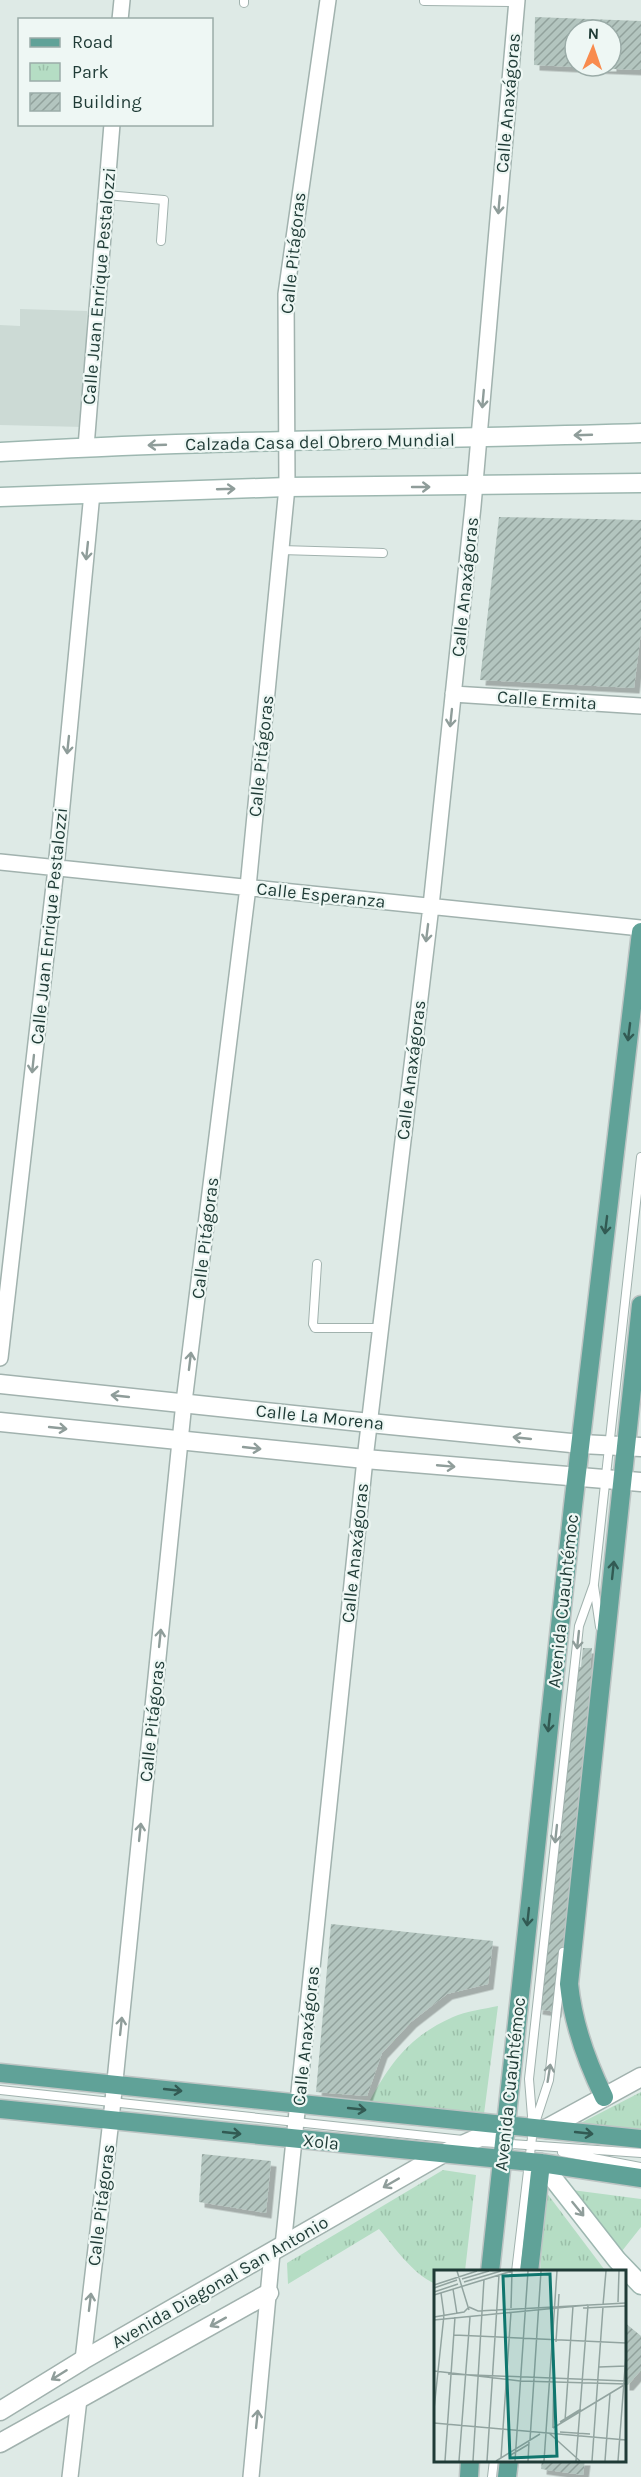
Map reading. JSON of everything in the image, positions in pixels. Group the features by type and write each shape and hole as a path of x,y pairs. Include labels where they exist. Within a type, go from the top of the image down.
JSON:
{"main road":[{"name":"Avenida Cuauhtémoc","path":"490,2270 576,1477 641,930"},
{"name":"Avenida Cuauhtémoc","path":"604,2097 580,2041 572,2011 569,1984 614,1480 625,1446 641,1305"},
{"name":"Xola","path":"0,2073 299,2103 504,2144 536,2146 641,2139"},
{"name":"Xola","path":"0,2109 112,2112 296,2131 442,2154 504,2144 536,2146 641,2178"},
{"name":"Avenida Cuauhtémoc","path":"530,2270 536,2146"},
{"path":"469,2477 470,2462"},
{"path":"507,2477 509,2462"}],"street":[{"path":"120,18 122,0"},
{"name":"Calle Pitágoras","path":"70,2477 115,2084 184,1402 248,887 287,488 286,294 328,0"},
{"name":"Calle Anaxágoras","path":"251,2477 269,2293 278,2250 296,2131 369,1423 431,906 479,439 517,1"},
{"name":"Calle Juan Enrique Pestalozzi","path":"86,447 112,126"},
{"name":"Calzada Casa del Obrero Mundial","path":"0,452 288,441 479,439 641,433"},
{"path":"0,497 287,488 641,483"},
{"name":"Calle Juan Enrique Pestalozzi","path":"0,1358 56,868 92,493"},
{"name":"Calle Ermita","path":"453,694 641,706"},
{"name":"Calle Esperanza","path":"0,862 641,930"},
{"name":"Calle La Morena","path":"0,1384 369,1423 581,1444 625,1446"},
{"name":"Calle La Morena","path":"0,1422 365,1460 641,1482"},
{"path":"641,2077 604,2097 536,2146 617,2259 641,2285"},
{"name":"Avenida Diagonal San Antonio","path":"0,2411 83,2360 442,2154 470,2140 504,2144"},
{"path":"0,2443 269,2293"}],"lane":[{"path":"424,1 517,1"},
{"path":"106,195 164,200 160,241"},
{"path":"281,550 383,553"},
{"name":"Avenida Cuauhtémoc","path":"625,1446 641,1157"},
{"path":"317,1264 313,1324 315,1328 381,1328"},
{"name":"Avenida Cuauhtémoc","path":"536,2146 529,2079 579,1626 594,1584 614,1480"},
{"name":"Avenida Cuauhtémoc","path":"536,2146 549,2080 600,1628 594,1584"},
{"path":"0,2090 112,2112"},
{"path":"296,2131 470,2140"},
{"path":"536,2146 641,2153"},
{"path":"536,2146 641,2167"},
{"path":"516,2270 536,2146"},
{"path":"492,2477 494,2462"}],"shaded area":[{"path":"20,309 87,311 84,427 0,425 0,325 20,326"}],"green space":[{"path":"498,2006 484,2114 369,2102 394,2063 413,2042 425,2033 458,2015"},
{"path":"641,2092 641,2133 575,2126"},
{"path":"443,2170 476,2175 465,2270 434,2270 434,2283 411,2267 379,2229 288,2284 287,2263"},
{"path":"572,2190 641,2199 641,2227 622,2251"},
{"path":"546,2192 604,2269 540,2270"}],"building":[{"path":"535,17 563,18 563,66 534,65"},
{"path":"623,20 641,21 641,70 623,69"},
{"path":"499,517 641,520 641,632 634,688 480,680"},
{"path":"583,1648 592,1648 590,1668 595,1669 556,2012 537,2009 576,1667 581,1667"},
{"path":"331,1924 493,1941 488,1984 447,1994 411,2022 382,2053 367,2096 316,2092"},
{"path":"202,2154 271,2161 266,2213 199,2202"},
{"path":"626,2324 641,2336 641,2370 626,2385"},
{"path":"542,2462 585,2462 583,2475 541,2469"}]}
